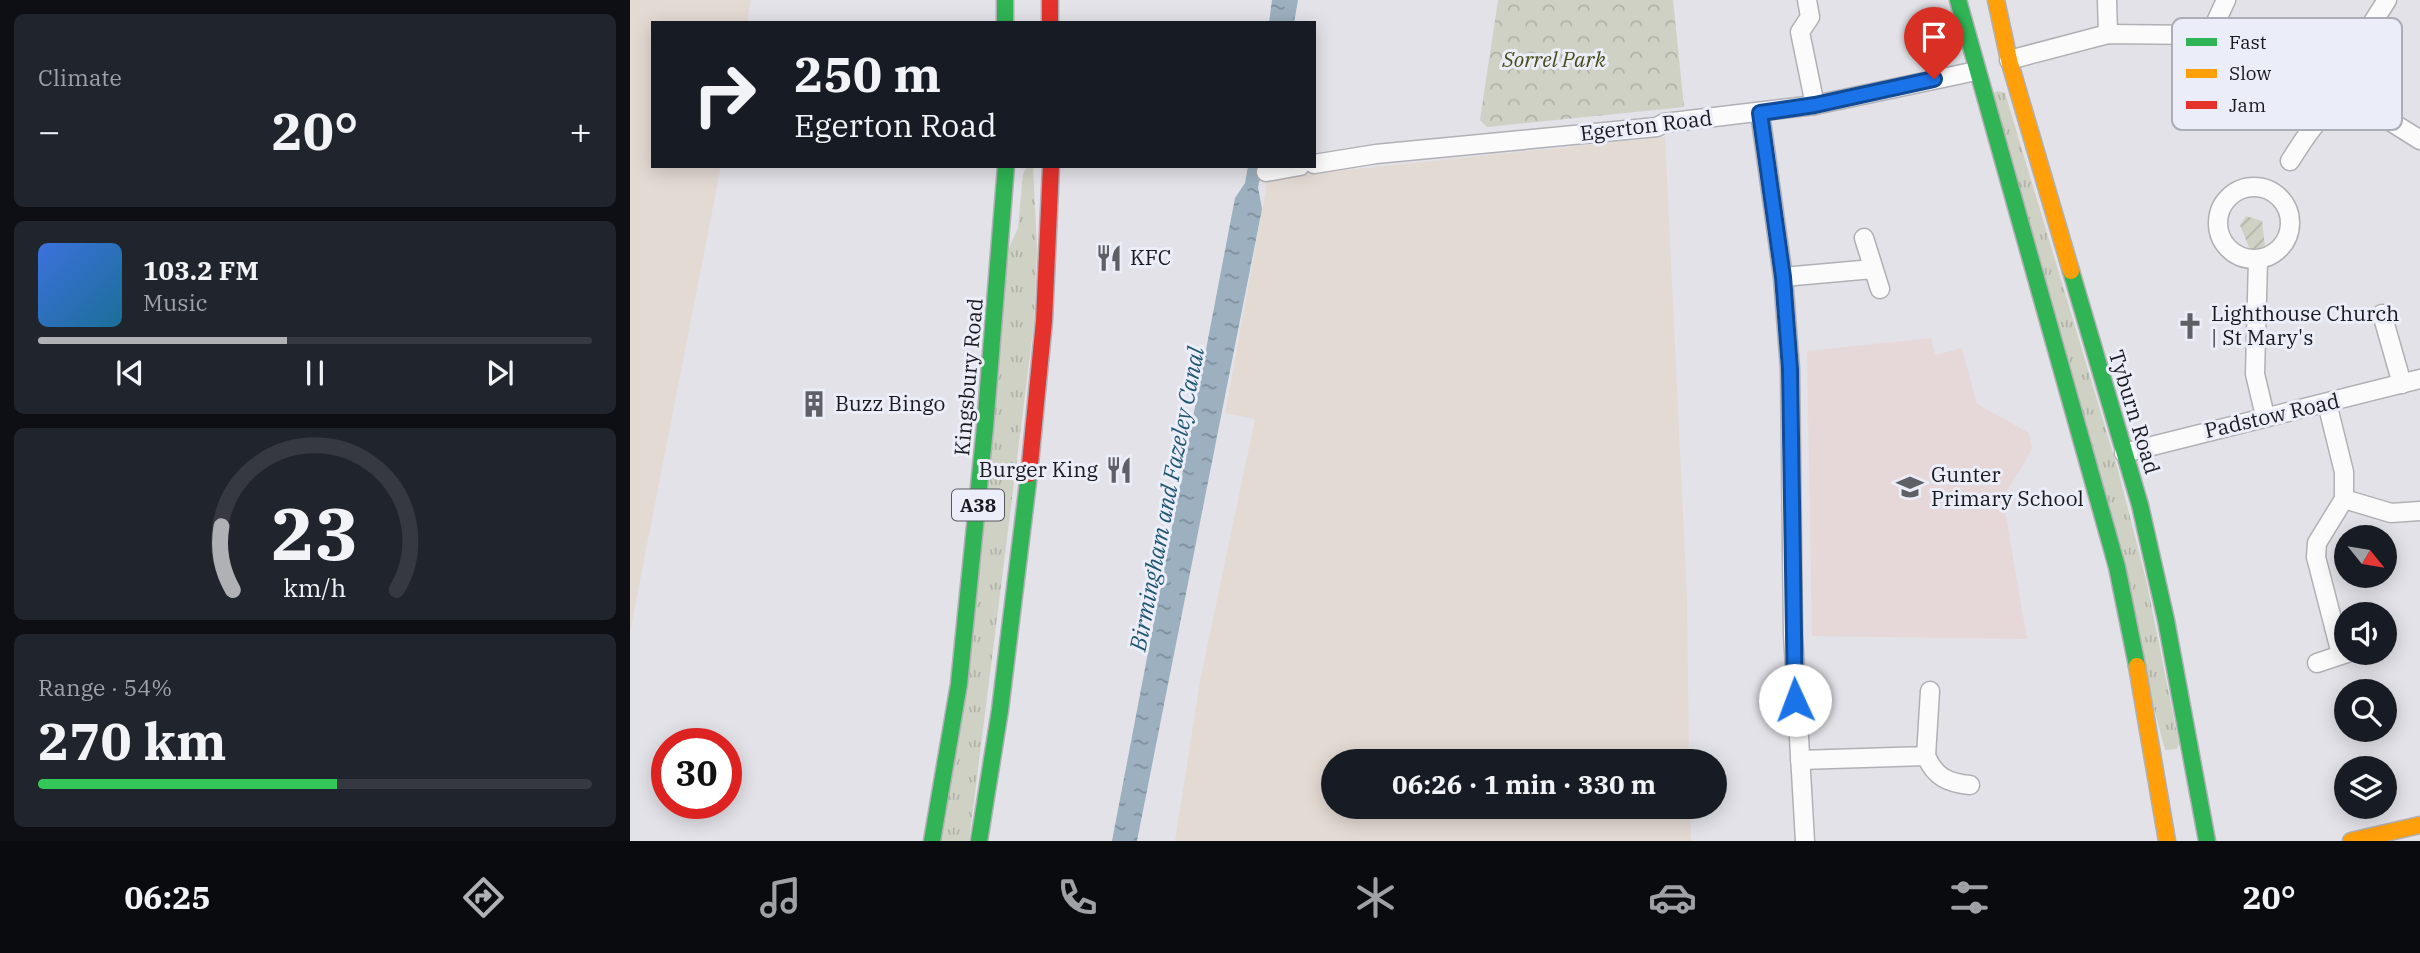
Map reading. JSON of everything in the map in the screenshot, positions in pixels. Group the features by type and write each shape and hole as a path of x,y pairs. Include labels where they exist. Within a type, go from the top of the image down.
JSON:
{"main road":[{"path":"1005,0 1005,21"},
{"path":"1050,0 1050,21"},
{"path":"1958,0 2117,567 2154,755 2167,841"},
{"name":"Tyburn Road","path":"1996,0 2009,60 2140,505 2166,620 2207,841"},
{"path":"1976,71 2009,60"},
{"name":"Kingsbury Road","path":"932,841 959,684 1003,229 1006,168"},
{"path":"1003,229 1017,168"},
{"name":"A38","path":"979,841 997,739 1034,435 1047,277 1051,168"},
{"path":"2351,841 2420,825"}],"street":[{"path":"1807,0 1810,17 1800,32 1815,105"},
{"path":"2107,0 2108,34"},
{"path":"2217,18 2225,0"},
{"path":"2375,18 2386,0"},
{"path":"2009,60 2108,34 2172,35"},
{"name":"Egerton Road","path":"1316,164 1376,154 1657,127 1664,123 1760,113 1815,105 1976,71"},
{"path":"1760,113 1783,277 1790,369 1793,634 1805,841"},
{"path":"2290,161 2309,130"},
{"path":"2402,130 2420,140"},
{"path":"1266,172 1289,168"},
{"path":"2250,187 2271,191 2284,203 2290,218 2287,239 2268,257 2258,259 2240,257 2228,248 2221,237 2218,219 2224,204 2234,193 2250,187"},
{"path":"1864,238 1880,289"},
{"path":"2258,259 2256,374 2265,416"},
{"path":"1783,277 1873,269"},
{"path":"2382,314 2402,384"},
{"name":"Padstow Road","path":"2124,453 2420,379"},
{"path":"2327,403 2344,472 2344,499 2317,542 2316,557 2334,619"},
{"path":"2344,499 2391,513 2420,511"},
{"path":"2317,663 2334,657"},
{"path":"1930,691 1926,756 1931,766 1948,783 1970,785"},
{"path":"1800,761 1926,756"}],"shaded area":[{"path":"630,0 751,0 747,21 651,21 651,168 721,168 630,632"},
{"path":"1665,137 1687,598 1689,749 1321,749 1321,819 1690,819 1691,841 1175,841 1200,681 1255,419 1225,413 1268,178"},
{"name":"Gunter Primary School","path":"1931,338 1935,355 1962,348 1977,404 2029,433 2032,449 2003,498 2027,639 1812,636 1807,351"}],"green space":[{"name":"Sorrel Park","path":"1498,0 1673,0 1684,107 1487,127 1480,120"},
{"path":"1998,91 2005,93 2118,470 2147,584 2179,744 2177,749 2165,750 1991,94"},
{"path":"1026,168 1033,168 1037,251 1034,323 969,841 938,841 1009,248 1018,228 1023,174"},
{"path":"2246,216 2262,221 2265,247 2261,252 2250,250 2240,225"}],"water":[{"path":"1272,0 1298,0 1294,21 1269,21"},
{"path":"1248,168 1263,168 1258,187 1262,209 1137,841 1112,841 1235,198 1245,183"}],"traffic: fast":[{"path":"1005,0 1005,21"},
{"path":"1958,0 2117,567 2137,666"},
{"path":"932,841 959,684 985,427 1006,168"},
{"path":"2071,271 2140,505 2166,620 2207,841"},
{"path":"979,841 1000,710 1029,474"}],"traffic: slow":[{"path":"1996,0 2009,60 2071,271"},
{"path":"2137,666 2167,841"},
{"path":"2351,841 2420,825"}],"traffic: jam":[{"path":"1050,0 1050,21"},
{"path":"1029,474 1044,321 1051,168"}],"place":[{"name":"KFC","path":"1109,258"},
{"name":"Lighthouse Church | St Mary's","path":"2190,326"},
{"name":"Buzz Bingo","path":"814,404"},
{"name":"Burger King","path":"1119,470"},
{"name":"Gunter Primary School","path":"1910,487"}],"route":[{"path":"1795,700 1790,369 1783,277 1760,113 1815,105 1934,79"}],"water label":[{"name":"Birmingham and Fazeley Canal","path":"1167,499"}]}
